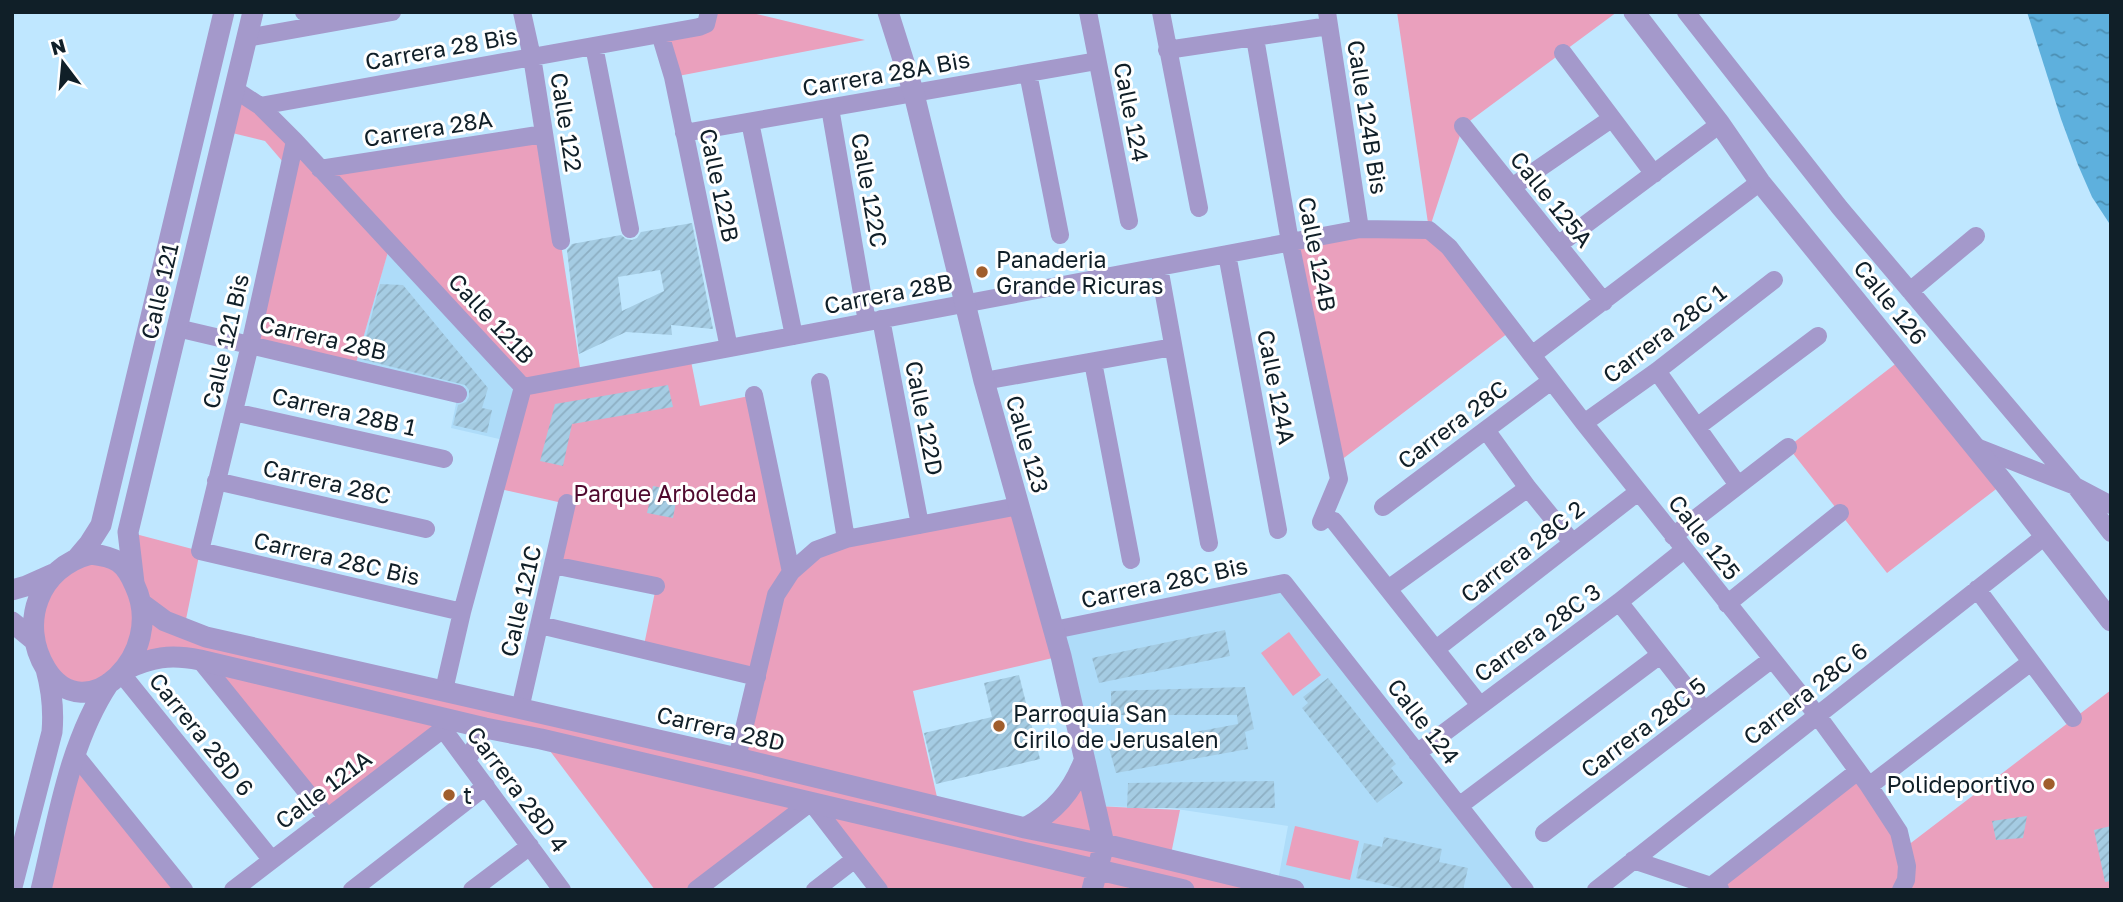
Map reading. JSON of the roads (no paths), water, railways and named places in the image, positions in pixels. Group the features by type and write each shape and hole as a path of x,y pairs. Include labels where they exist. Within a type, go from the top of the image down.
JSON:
{"street":[{"name":"Calle 121","path":"78,557 101,525 224,12"},
{"name":"Calle 121","path":"134,583 128,532 253,12"},
{"path":"304,12 337,22"},
{"path":"246,38 392,12"},
{"name":"Calle 122","path":"522,12 532,57 561,241"},
{"name":"Calle 123","path":"888,12 914,94 984,381 1054,630 1104,844 1092,890"},
{"name":"Calle 124","path":"1088,12 1129,221"},
{"path":"1161,12 1199,208"},
{"name":"Calle 126","path":"1634,12 1760,181 2111,621"},
{"path":"1686,12 1840,208 2075,486 2111,533"},
{"name":"Carrera 28 Bis","path":"260,106 699,27 706,24 709,15"},
{"path":"1167,50 1255,38 1328,19"},
{"name":"Calle 124B Bis","path":"1328,19 1360,229"},
{"name":"Calle 122B","path":"660,34 673,77 729,348"},
{"name":"Calle 124B","path":"1255,38 1290,242 1339,479 1327,521 1388,589"},
{"path":"594,46 630,229"},
{"path":"1563,53 1654,174"},
{"name":"Carrera 28A Bis","path":"684,133 1097,61"},
{"path":"1028,73 1060,235"},
{"name":"Calle 121B","path":"234,89 260,106 295,141 523,387 462,612 444,690"},
{"name":"Calle 122C","path":"831,108 874,321"},
{"path":"1512,187 1611,119"},
{"name":"Calle 122B","path":"750,122 794,336"},
{"path":"1558,245 1720,124"},
{"name":"Calle 125A","path":"1463,126 1604,302"},
{"name":"Carrera 28A","path":"320,169 544,134"},
{"name":"Calle 121 Bis","path":"200,551 250,345 295,141"},
{"path":"1532,355 1760,181"},
{"name":"Carrera 28B","path":"523,387 1360,229 1429,230"},
{"name":"Calle 125","path":"1429,230 1449,247 1584,424 1817,715 1863,779 1899,832 1907,866 1906,880 1901,890"},
{"path":"1910,291 1976,236"},
{"name":"Calle 124A","path":"1227,254 1278,530"},
{"path":"1159,267 1209,543"},
{"name":"Carrera 28C 1","path":"1584,424 1657,371 1774,279"},
{"name":"Calle 122D","path":"874,321 920,525"},
{"name":"Carrera 28B","path":"177,328 458,394"},
{"path":"1697,427 1818,336"},
{"path":"984,381 1173,347"},
{"path":"1093,362 1131,559"},
{"path":"1657,371 1738,485"},
{"name":"Carrera 28C","path":"1383,507 1551,380"},
{"path":"821,382 846,539"},
{"path":"754,395 791,572"},
{"name":"Carrera 28B 1","path":"234,412 444,459"},
{"path":"1486,430 1572,542"},
{"name":"Carrera 28C 3","path":"1418,752 1619,601 1738,485 1788,446"},
{"path":"1974,446 2075,486 2111,505"},
{"name":"Carrera 28C","path":"216,481 426,529"},
{"path":"1479,704 1388,589 1528,488"},
{"name":"Carrera 28C 2","path":"1436,649 1638,492"},
{"name":"Calle 121C","path":"520,709 567,503"},
{"path":"737,758 776,595 791,572 816,550 846,539 1018,506"},
{"path":"1727,604 1840,513"},
{"name":"Carrera 28C 6","path":"1596,890 2045,536"},
{"name":"Carrera 28C Bis","path":"200,551 462,612"},
{"path":"12,590 55,573 78,557 91,554 107,556 118,560 128,570 144,616 137,650 89,718 76,756 41,890"},
{"path":"553,565 656,586"},
{"path":"12,887 52,732 52,692 35,641 33,626 37,601 55,573"},
{"name":"Calle 124","path":"1284,583 1525,890"},
{"name":"Carrera 28C Bis","path":"1054,630 1284,583"},
{"path":"1977,589 2073,718"},
{"path":"1619,601 1704,710"},
{"name":"Carrera 28D","path":"142,604 165,621 206,637 737,758 1294,890"},
{"path":"12,622 35,641"},
{"path":"540,625 757,677"},
{"path":"1459,806 1660,655"},
{"path":"45,667 57,682 75,690 93,690 142,661 181,656 441,722 541,739 1184,890"},
{"name":"Carrera 28C 5","path":"1544,833 1772,659"},
{"path":"200,660 327,817"},
{"path":"1633,860 1717,888 1863,779 2031,662"},
{"name":"Carrera 28D 6","path":"118,675 271,859"},
{"name":"Carrera 28D 4","path":"441,722 562,890"},
{"name":"Calle 121A","path":"233,890 327,817 441,722"},
{"path":"467,761 485,728"},
{"path":"76,756 184,890"},
{"path":"1025,828 1055,807 1068,794 1084,761"},
{"path":"352,890 486,786"},
{"path":"811,802 879,890"},
{"path":"696,890 811,802"},
{"path":"472,890 530,846"},
{"path":"815,890 855,859"}],"water":[{"path":"2027,12 2111,12 2111,226 2092,197 2078,165"}],"place":[{"name":"Panaderia Grande Ricuras","path":"982,272"},
{"name":"Parroquia San Cirilo de Jerusalen","path":"999,726"},
{"name":"Polideportivo","path":"2049,784"},
{"name":"t","path":"449,795"}],"park label":[{"name":"Parque Arboleda","path":"665,493"}]}
